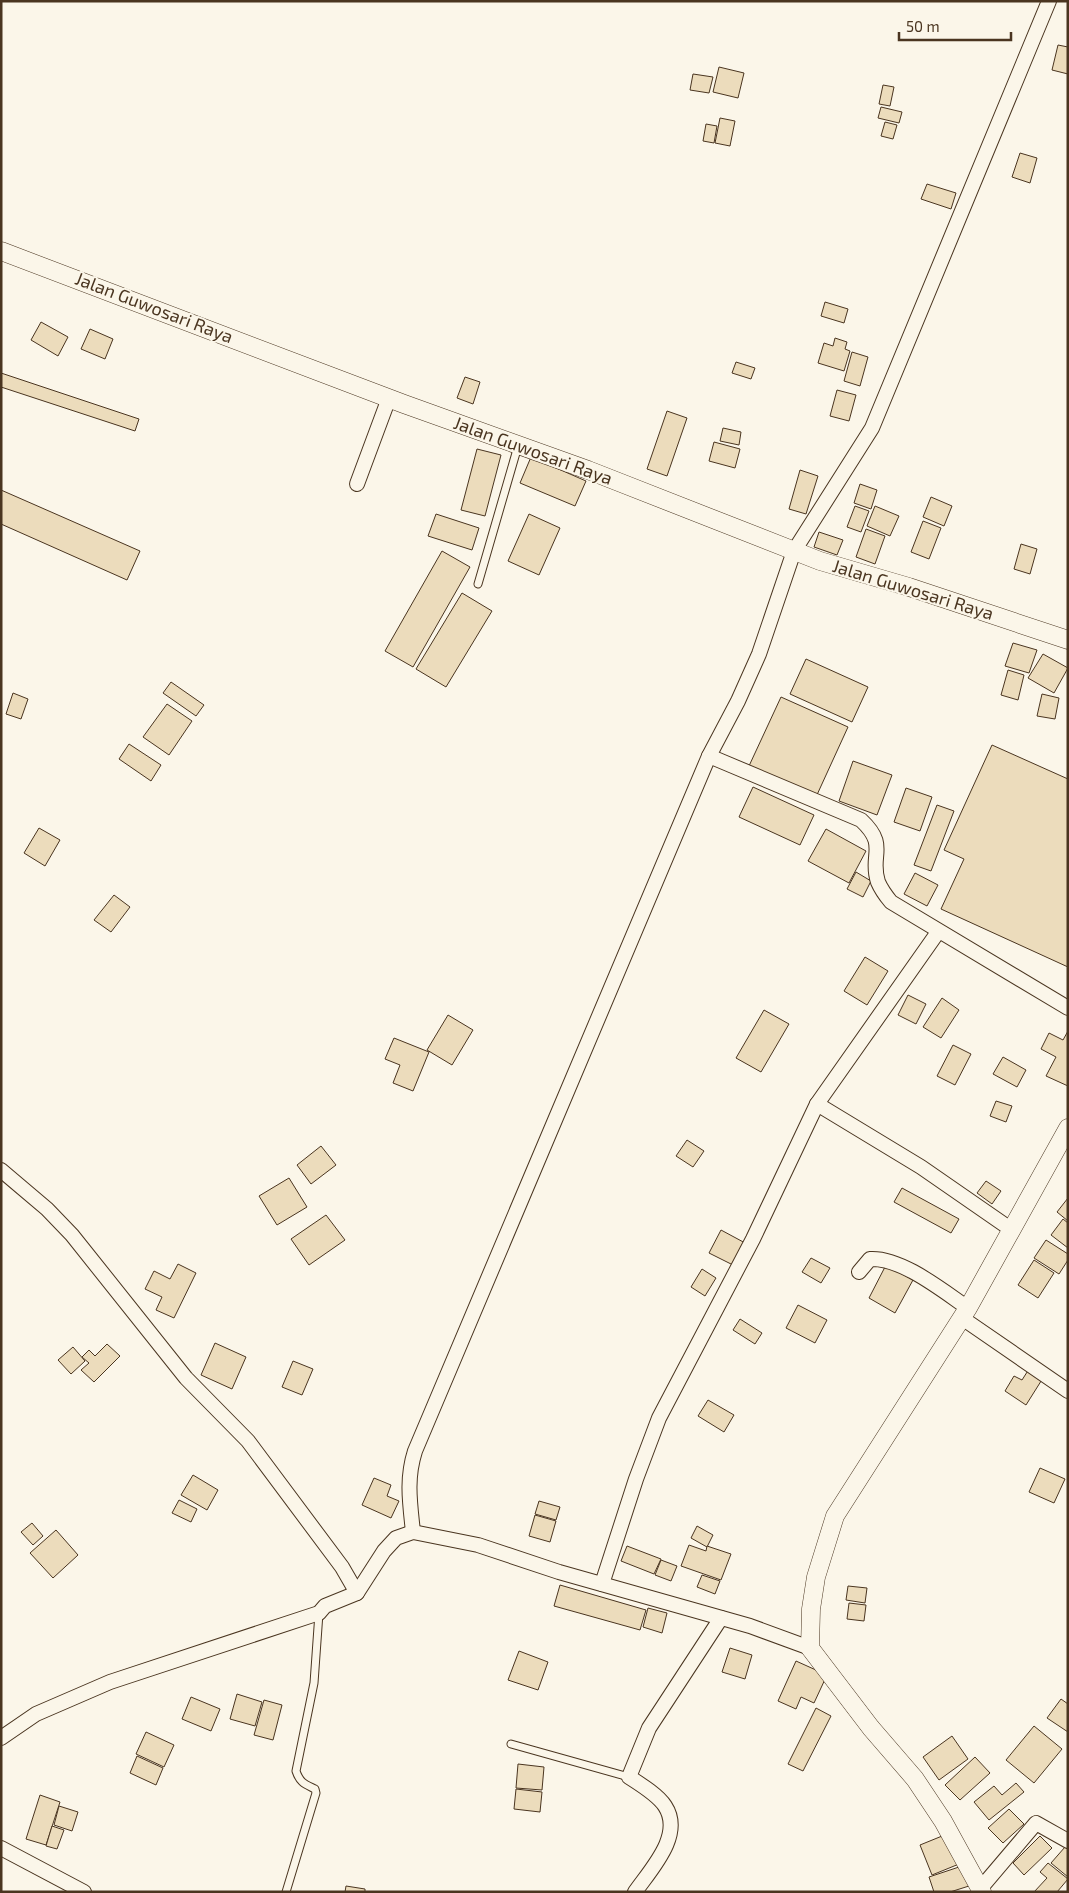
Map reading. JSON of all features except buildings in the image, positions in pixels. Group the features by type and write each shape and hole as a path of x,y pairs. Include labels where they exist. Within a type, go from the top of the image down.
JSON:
{"street":[{"path":"413,1532 408,1486 409,1469 415,1451 709,756 738,702 759,654 794,551 872,428 1049,1"},
{"name":"Jalan Guwosari Raya","path":"1,251 794,551 1068,640"},
{"path":"357,484 389,398"},
{"path":"709,756 861,820 872,830 876,840 878,881 891,902 938,932 1068,1008"},
{"path":"602,1584 636,1479 659,1418 753,1239 818,1104 938,932"},
{"path":"818,1104 921,1167 1012,1230"},
{"path":"810,1648 811,1609 816,1577 836,1516 965,1313 1068,1128"},
{"path":"1,1170 47,1208 72,1235 186,1378 248,1441 342,1567 357,1593"},
{"path":"859,1272 870,1259 883,1258 928,1281 965,1313 1068,1391"},
{"path":"1,1738 36,1714 110,1682 319,1613 325,1606 357,1593 384,1551 396,1538 413,1532 478,1545 602,1584 750,1626 810,1648 871,1728 915,1779 943,1821 981,1890 1036,1823 1068,1841"},
{"path":"635,1892 665,1848 672,1827 665,1806 629,1777 649,1728 721,1618"},
{"path":"1,1848 84,1892"}],"lane":[{"path":"478,584 518,445"},
{"path":"286,1892 316,1793 315,1790 298,1778 296,1771 314,1684 319,1613"},
{"path":"512,1744 629,1777"}]}
